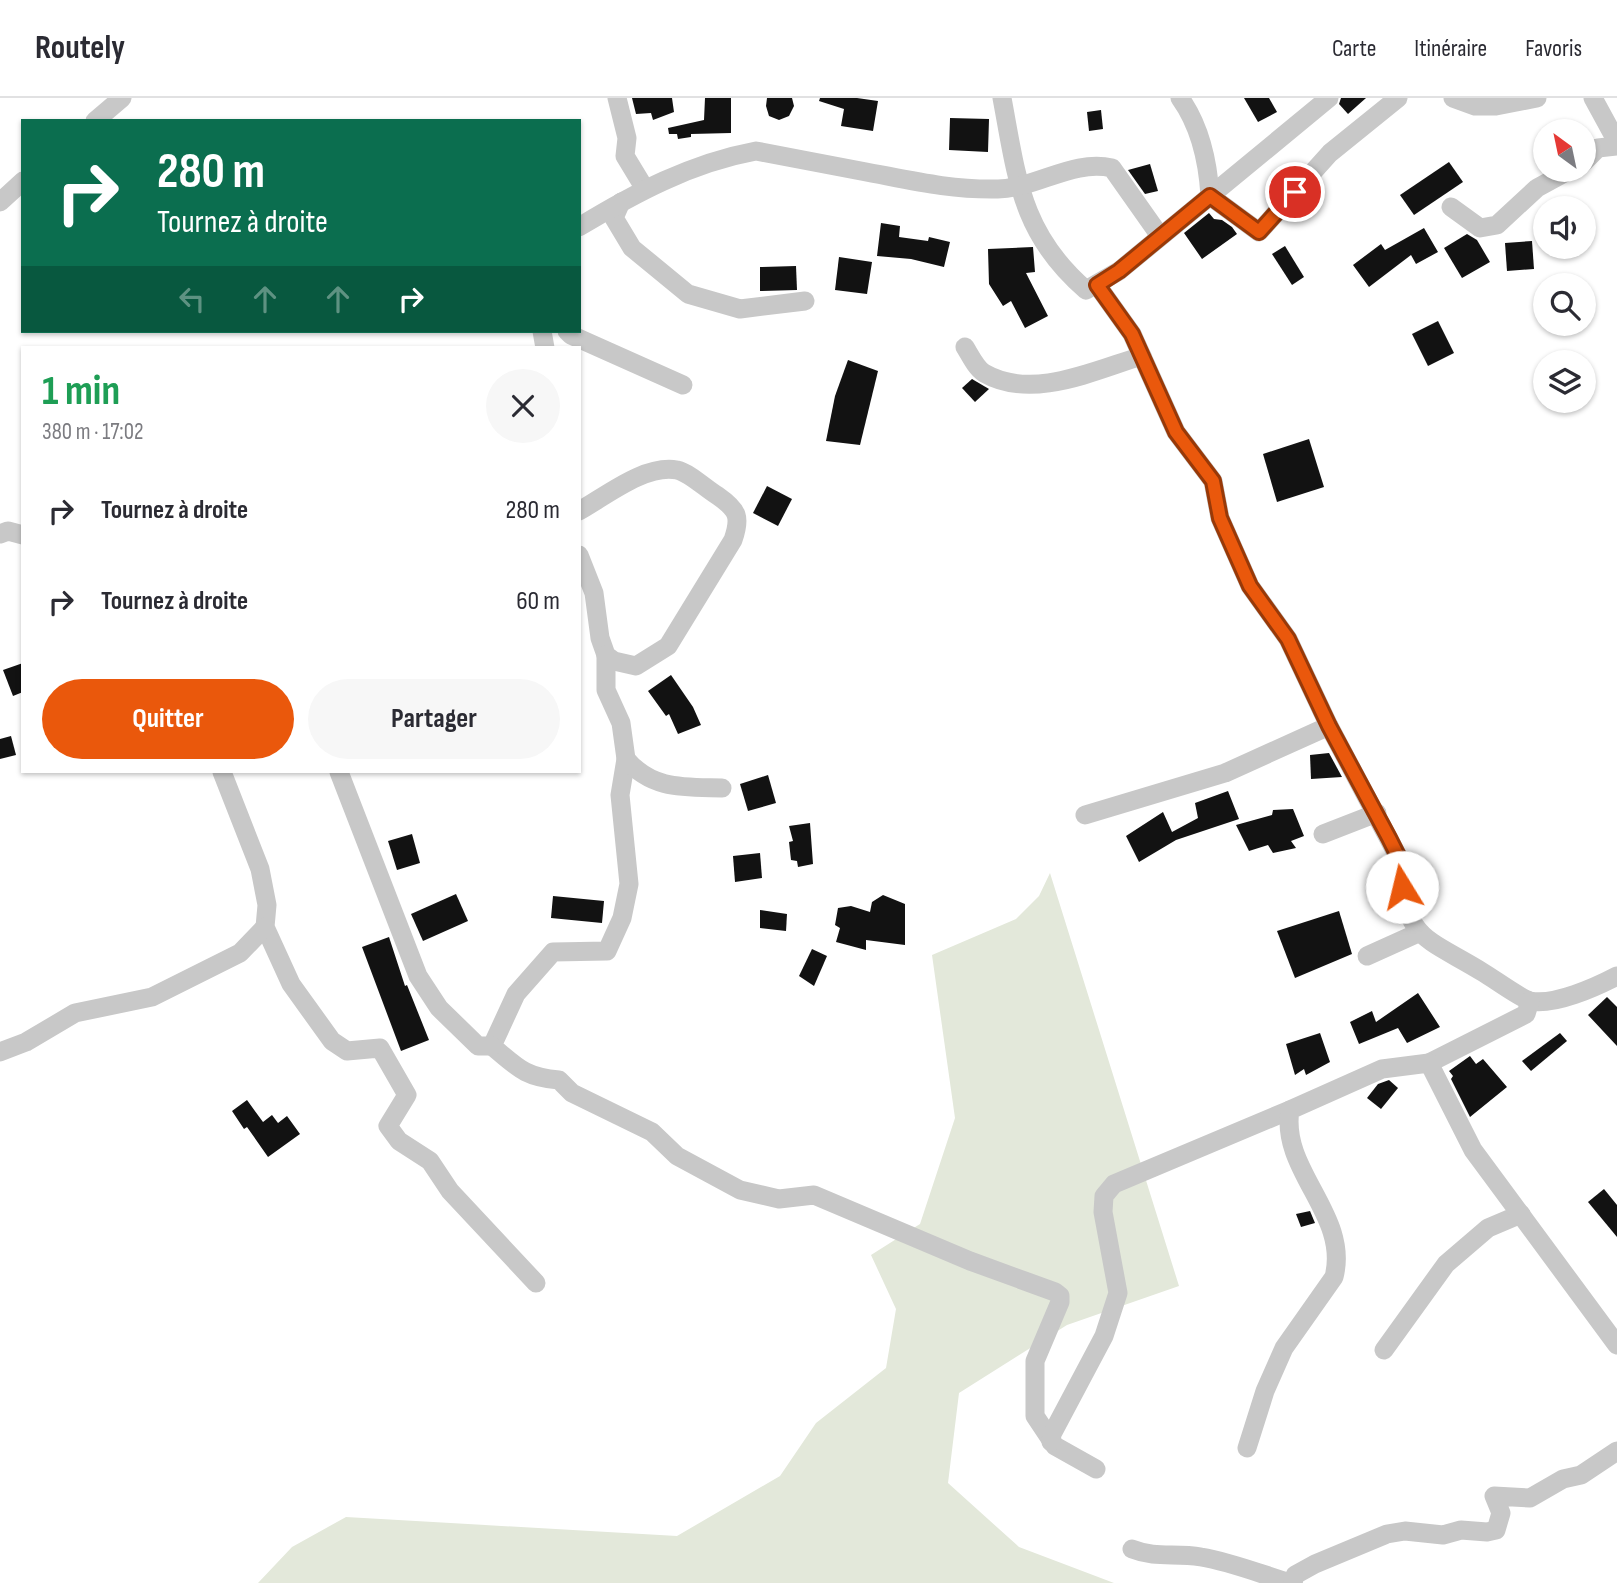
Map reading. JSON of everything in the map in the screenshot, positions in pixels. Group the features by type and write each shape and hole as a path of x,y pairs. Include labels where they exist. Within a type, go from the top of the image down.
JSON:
{"street":[{"path":"96,119 122,98"},
{"path":"617,98 627,138 625,156 645,189"},
{"path":"1002,98 1019,187 1039,236 1066,272 1086,290 1119,271 1329,98"},
{"path":"1180,98 1187,107 1206,157 1210,196 1259,232 1330,153 1398,98"},
{"path":"1454,98 1475,106 1496,106 1537,98"},
{"path":"1593,98 1617,144 1596,150"},
{"path":"581,227 645,189 695,167 728,156 756,151 942,187 1019,187 1088,166 1112,168 1160,236"},
{"path":"1451,207 1480,228 1497,225 1538,188 1549,182"},
{"path":"0,202 21,183"},
{"path":"621,202 614,218 632,248 688,294 740,309 805,301"},
{"path":"1097,285 1132,334 1176,432 1213,481 1220,518 1250,586 1288,639 1329,726 1401,862 1407,912 1418,933 1530,1001 1566,999 1617,976"},
{"path":"569,333 683,385"},
{"path":"965,347 982,372 1014,385 1056,382 1142,356"},
{"path":"581,510 645,473 680,471 733,507 739,524 733,540 668,646 636,666 614,661 606,654"},
{"path":"0,534 8,531 21,534"},
{"path":"492,1046 516,994 553,952 607,951 622,918 629,884 620,795 626,759 621,723 606,691 606,654 600,638 594,593 581,560"},
{"path":"1085,815 1225,773 1329,726"},
{"path":"626,759 637,772 669,786 722,788"},
{"path":"222,773 260,869 267,905 265,927 291,984 332,1041 347,1051 380,1048 407,1095 388,1126 399,1140 429,1161 450,1191 536,1283"},
{"path":"339,773 418,976 439,1008 478,1046 492,1046 520,1070 536,1078 559,1080 572,1093 652,1132 677,1156 740,1190 779,1199 814,1195 970,1261 1055,1292 1060,1296 1060,1302 1035,1361 1035,1416 1051,1442 1096,1469"},
{"path":"1323,834 1377,813"},
{"path":"0,1052 26,1042 75,1013 152,997 240,953 265,927"},
{"path":"1367,956 1418,933"},
{"path":"1051,1442 1052,1434 1104,1336 1118,1293 1103,1213 1104,1196 1114,1184 1382,1069 1429,1063 1526,1014 1530,1001"},
{"path":"1429,1063 1473,1150 1617,1345"},
{"path":"1247,1448 1265,1391 1284,1348 1334,1277 1337,1265 1336,1247 1327,1216 1294,1152 1288,1131 1290,1110"},
{"path":"1384,1350 1446,1264 1488,1228 1521,1214"},
{"path":"1132,1549 1149,1556 1187,1554 1215,1559 1292,1583 1295,1575 1315,1564 1387,1534 1405,1531 1443,1535 1461,1530 1496,1530 1501,1513 1494,1496 1530,1498 1563,1479 1581,1475 1617,1451"}],"shaded area":[{"path":"1050,873 1179,1286 1067,1325 959,1393 948,1483 1019,1547 1114,1583 258,1583 292,1547 346,1517 677,1536 780,1476 816,1423 886,1368 896,1309 871,1255 920,1224 955,1118 932,955 1016,919 1039,896"}],"building":[{"path":"632,98 672,98 674,112 653,120 651,113 636,114"},
{"path":"705,98 731,98 731,133 691,134 691,137 678,139 677,134 669,134 668,128 704,120"},
{"path":"767,98 792,98 794,106 789,116 779,120 769,116"},
{"path":"820,98 878,101 873,131 841,126 844,109 819,101"},
{"path":"1244,98 1269,98 1277,112 1258,122"},
{"path":"1341,98 1366,98 1348,114 1339,104"},
{"path":"1101,110 1103,129 1089,131 1087,112"},
{"path":"950,118 989,119 988,152 949,150"},
{"path":"1449,162 1463,182 1414,215 1400,195"},
{"path":"1150,164 1158,191 1145,194 1128,170"},
{"path":"1209,213 1214,219 1222,220 1232,227 1237,234 1202,259 1184,233"},
{"path":"881,223 900,226 899,237 928,241 929,237 950,242 944,267 911,259 877,256"},
{"path":"1424,228 1438,252 1416,264 1411,255 1369,287 1353,265 1381,244 1385,250"},
{"path":"1467,234 1477,240 1490,262 1462,278 1444,248"},
{"path":"1532,241 1534,269 1507,271 1505,243"},
{"path":"1285,246 1304,277 1292,285 1272,254"},
{"path":"1033,247 1035,272 1026,273 1048,316 1025,328 1011,301 1003,306 989,284 988,249"},
{"path":"839,257 872,262 867,294 835,290"},
{"path":"796,266 797,290 760,291 760,267"},
{"path":"1438,321 1454,353 1428,366 1412,334"},
{"path":"848,360 878,371 860,445 826,441 835,396"},
{"path":"972,379 989,389 975,402 962,388"},
{"path":"1309,439 1324,487 1277,502 1263,454"},
{"path":"767,486 792,499 778,526 753,513"},
{"path":"21,664 21,693 13,696 3,670"},
{"path":"671,675 693,707 701,725 678,734 669,714 666,716 648,691"},
{"path":"11,736 16,755 0,759 0,739"},
{"path":"1329,753 1342,777 1311,779 1310,755"},
{"path":"768,775 776,803 748,811 740,784"},
{"path":"1228,791 1239,819 1176,840 1139,862 1126,836 1163,812 1172,832 1198,818 1195,803"},
{"path":"1293,809 1304,836 1291,841 1296,848 1273,853 1268,845 1249,851 1236,825 1272,815 1273,810"},
{"path":"810,823 813,864 798,867 797,861 791,860 789,842 793,841 789,826"},
{"path":"412,834 420,863 397,870 388,841"},
{"path":"760,853 762,878 735,882 733,856"},
{"path":"456,894 468,921 423,941 411,914"},
{"path":"883,895 905,904 905,945 866,940 866,950 836,942 840,928 835,925 838,908 851,906 870,912 872,902"},
{"path":"553,896 604,901 602,923 551,918"},
{"path":"760,910 787,914 786,931 760,928"},
{"path":"1339,911 1352,954 1295,978 1277,931"},
{"path":"389,937 405,986 407,985 429,1040 401,1051 362,947"},
{"path":"812,949 827,956 814,986 799,976"},
{"path":"1418,993 1440,1027 1407,1043 1398,1028 1359,1044 1350,1022 1372,1011 1376,1022"},
{"path":"1607,997 1617,1007 1617,1046 1588,1015"},
{"path":"1320,1033 1330,1062 1306,1075 1304,1069 1295,1075 1286,1044"},
{"path":"1560,1033 1567,1041 1531,1071 1522,1061"},
{"path":"1470,1056 1476,1064 1483,1059 1507,1087 1470,1117 1449,1071"},
{"path":"1389,1080 1398,1088 1381,1109 1367,1098 1378,1084"},
{"path":"247,1100 263,1122 272,1115 278,1123 287,1116 300,1134 268,1157 232,1111"},
{"path":"1604,1189 1617,1205 1617,1237 1588,1202"},
{"path":"1310,1211 1315,1223 1301,1227 1296,1214"}],"route":[{"path":"1295,192 1259,232 1210,196 1119,271 1097,285 1132,334 1176,432 1213,481 1220,518 1250,586 1288,639 1329,726 1377,813 1401,862 1402,887"}]}
